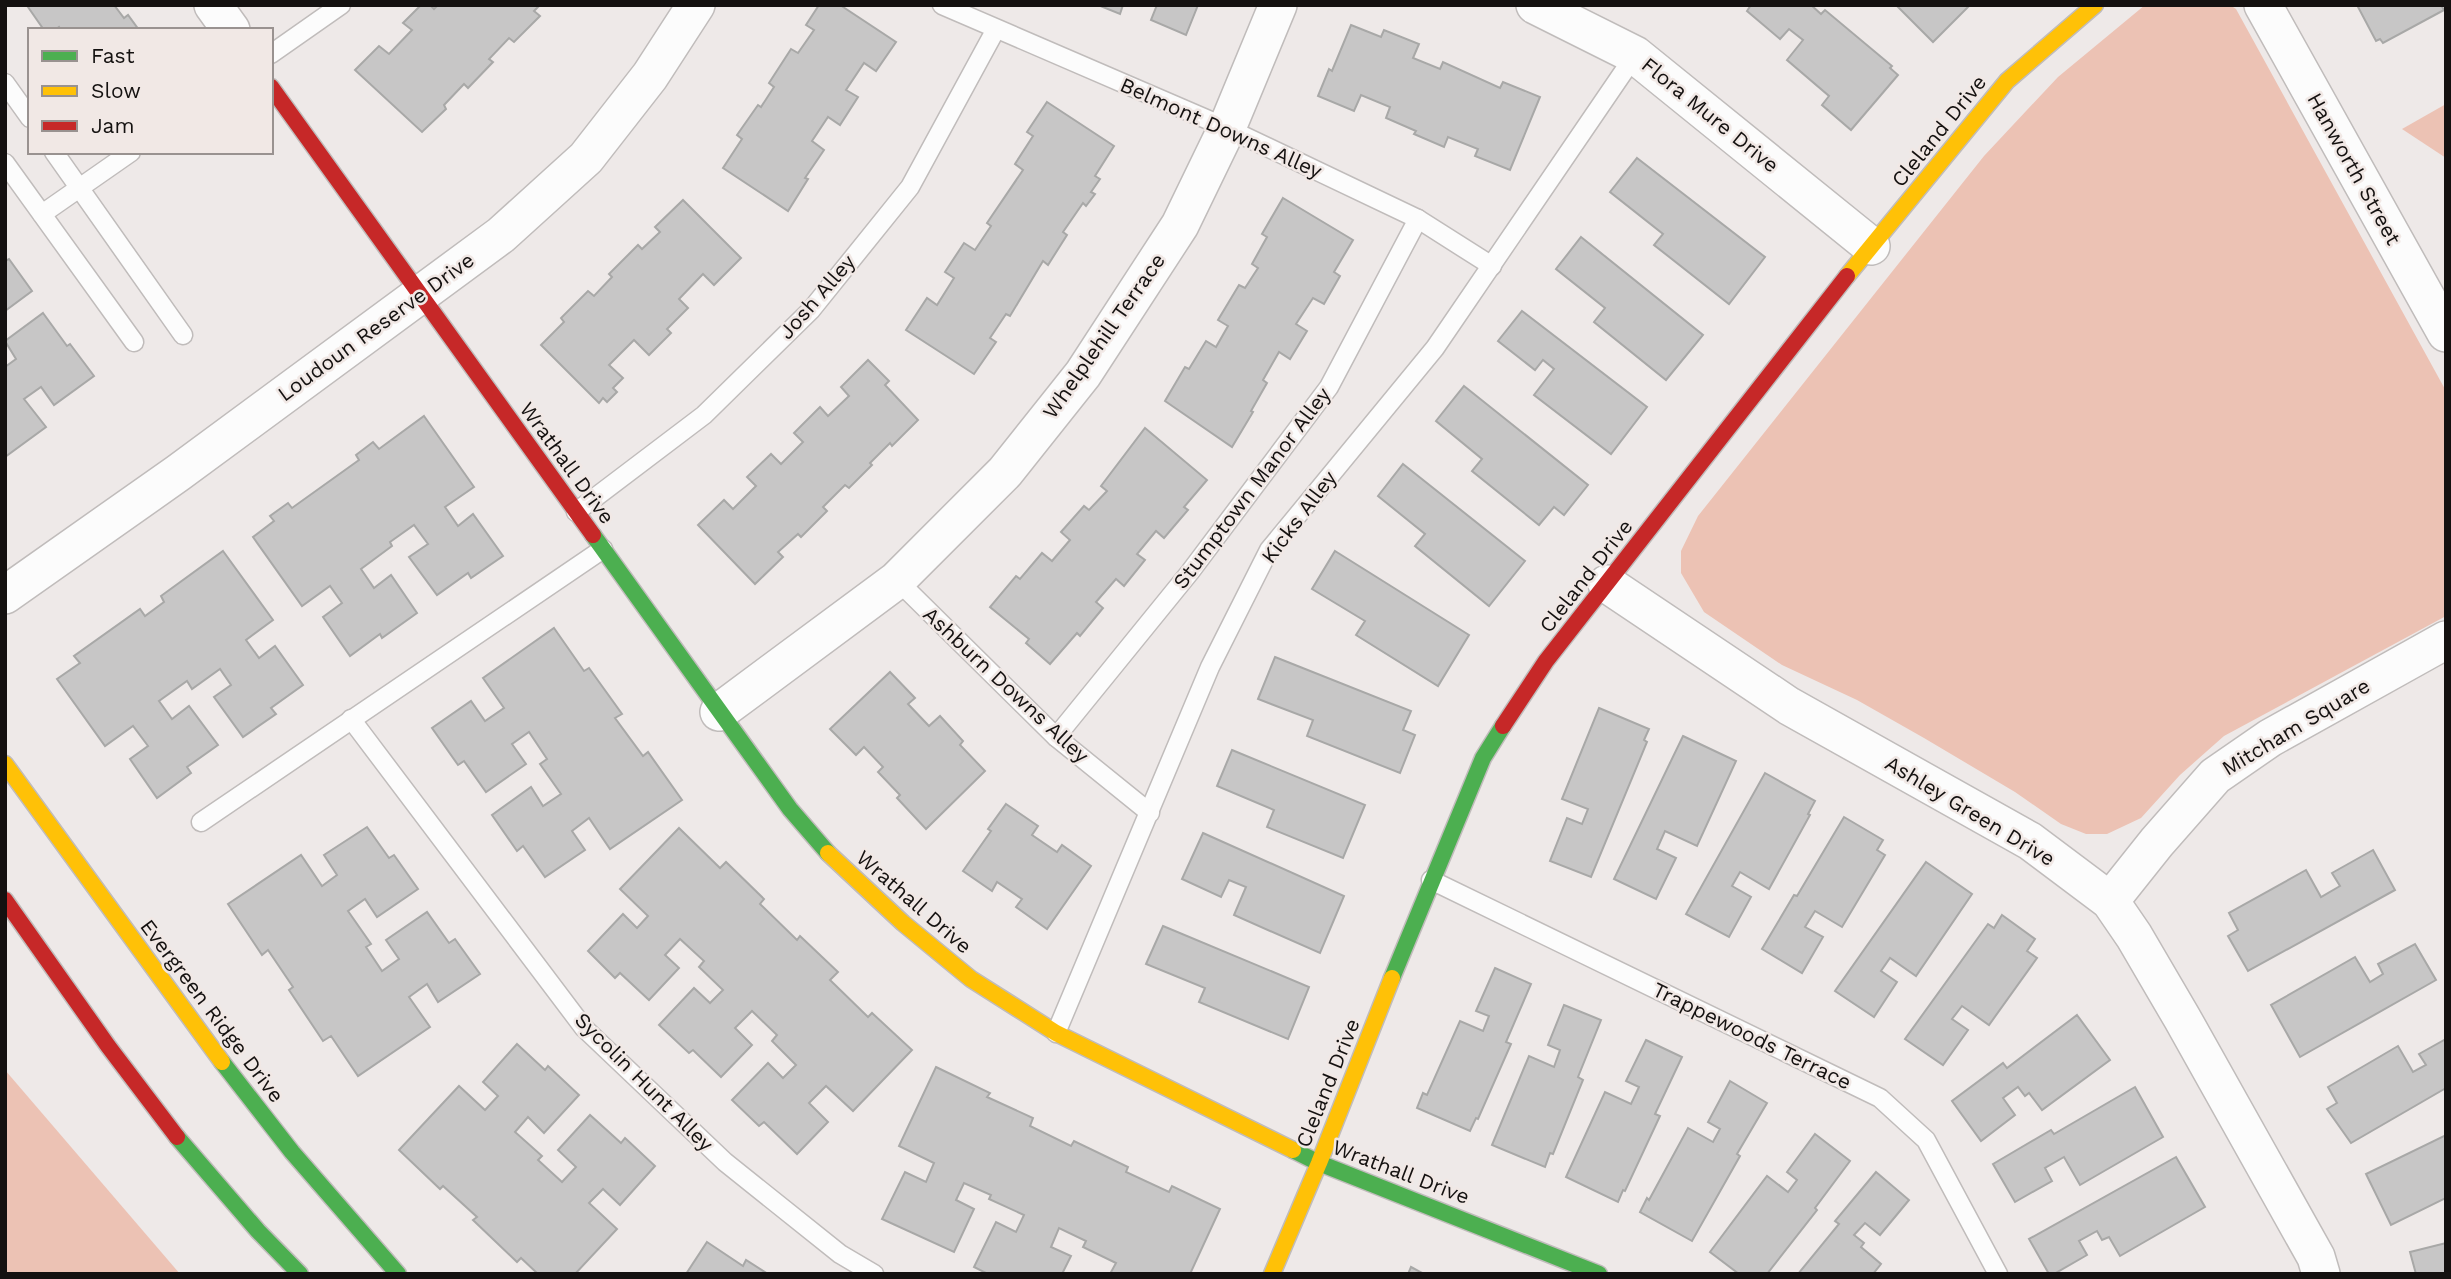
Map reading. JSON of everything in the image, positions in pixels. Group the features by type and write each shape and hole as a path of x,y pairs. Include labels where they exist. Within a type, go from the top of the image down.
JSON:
{"street":[{"path":"213,5 230,28"},
{"name":"Loudoun Reserve Drive","path":"5,595 178,473 501,235 586,158 650,76 696,5"},
{"name":"Whelplehill Terrace","path":"719,712 897,580 1005,472 1083,374 1180,225 1227,128 1278,5"},
{"name":"Flora Mure Drive","path":"1535,5 1635,55 1871,246"},
{"name":"Cleland Drive","path":"1272,1274 1483,758 1546,661 1871,246 2007,81 2095,5"},
{"name":"Hanworth Street","path":"2263,5 2446,333"},
{"name":"Wrathall Drive","path":"273,90 789,809 838,864 903,923 971,979 1056,1033 1319,1163 1599,1274"},
{"name":"Ashley Green Drive","path":"1607,584 1789,706 2029,841 2110,901 2182,1018 2316,1257 2321,1274"},
{"name":"Mitcham Square","path":"2110,901 2215,776 2270,738 2446,640"},
{"name":"Evergreen Ridge Drive","path":"5,764 235,1081 351,1224 398,1274"},
{"path":"5,901 137,1086 194,1160 255,1230 300,1274"}],"lane":[{"path":"273,53 341,5"},
{"name":"Belmont Downs Alley","path":"942,5 1227,128 1418,219 1492,266"},
{"name":"Josh Alley","path":"576,512 704,415 811,310 910,187 996,29"},
{"name":"Kicks Alley","path":"1056,1033 1210,667 1269,550 1435,348 1635,55"},
{"path":"5,83 28,115"},
{"path":"55,154 183,335"},
{"path":"42,214 128,154"},
{"path":"5,163 134,342"},
{"name":"Stumptown Manor Alley","path":"1056,737 1190,572 1329,387 1418,219"},
{"path":"201,822 603,549"},
{"name":"Ashburn Downs Alley","path":"897,580 1056,737 1150,813"},
{"name":"Sycolin Hunt Alley","path":"351,719 584,1028 725,1162 840,1254 874,1274"},
{"name":"Trappewoods Terrace","path":"1431,880 1880,1098 1926,1140 1997,1274"}],"shaded area":[{"path":"2145,5 2230,5 2236,9 2446,391 2446,616 2224,736 2180,775 2141,818 2107,834 2086,834 2061,824 2015,792 1857,700 1782,665 1704,612 1681,573 1681,551 1698,516 1984,156 2058,77"},
{"path":"2446,104 2446,158 2402,129"},
{"path":"5,1070 180,1274 5,1274"}],"building":[{"path":"114,5 124,18 128,15 138,28 43,28 28,7"},
{"path":"421,5 430,5 434,9 438,5 540,5 534,11 540,16 514,42 509,38 489,59 493,62 468,88 464,84 444,105 446,109 422,132 355,70 379,46 389,54 412,30 403,23"},
{"path":"819,5 840,5 896,42 876,71 864,63 846,90 858,97 840,125 828,117 812,141 824,150 805,178 808,179 788,211 723,168 742,139 737,135 774,87 769,83 791,49 798,53 814,30 806,25"},
{"path":"1098,5 1123,5 1120,14"},
{"path":"1157,5 1198,5 1186,35 1151,20"},
{"path":"1751,5 1811,5 1821,14 1825,10 1892,66 1890,68 1898,75 1851,130 1822,105 1829,96 1787,60 1803,40 1789,29 1780,39 1747,11"},
{"path":"1896,5 1970,5 1933,42"},
{"path":"2357,5 2441,5 2444,10 2383,43 2380,39 2376,41"},
{"path":"1351,25 1381,37 1384,30 1419,44 1413,58 1440,69 1443,62 1500,88 1503,82 1540,97 1510,170 1475,156 1478,149 1448,137 1444,147 1414,134 1416,131 1386,118 1390,107 1361,95 1354,111 1318,96 1329,69 1332,71"},
{"path":"1047,102 1114,146 1095,176 1100,179 1091,192 1095,194 1086,206 1083,203 1063,232 1067,235 1048,265 1043,261 1010,316 1006,314 990,338 996,342 974,374 906,330 927,298 937,305 954,278 945,272 964,243 975,250 991,226 987,223 1023,170 1015,164 1033,136 1027,132"},
{"path":"1637,158 1765,257 1729,304 1654,245 1663,234 1610,192"},
{"path":"1283,198 1353,240 1334,272 1340,276 1324,304 1313,298 1296,324 1307,331 1290,359 1279,352 1263,380 1267,383 1251,411 1253,412 1232,447 1165,401 1185,367 1189,369 1206,341 1216,347 1228,326 1218,320 1239,285 1245,288 1258,268 1252,264 1267,237 1262,234"},
{"path":"683,200 741,258 714,285 703,274 679,299 688,308 667,329 671,333 649,355 634,340 609,365 623,378 613,388 617,392 607,402 603,398 599,403 541,345 564,322 561,318 588,291 594,296 612,277 609,274 638,245 642,249 660,232 655,227"},
{"path":"1581,237 1703,335 1666,380 1594,322 1605,308 1556,269"},
{"path":"9,259 32,291 5,311 5,261"},
{"path":"1522,311 1647,407 1611,454 1534,395 1554,369 1543,360 1535,370 1498,341"},
{"path":"43,313 67,346 70,344 94,376 54,405 41,387 24,399 46,427 5,457 5,367 16,359 5,341"},
{"path":"868,360 889,381 885,385 918,420 892,446 890,443 849,488 845,485 823,507 827,511 801,537 798,534 778,552 783,557 755,584 698,525 724,500 733,509 756,486 747,477 771,454 781,464 803,442 794,433 820,407 828,416 849,396 841,387"},
{"path":"1464,386 1588,485 1564,515 1554,507 1539,525 1472,471 1482,459 1436,421"},
{"path":"424,416 474,487 445,507 458,526 473,514 503,556 471,578 468,573 437,595 409,557 428,544 414,525 390,542 392,546 361,569 374,588 391,575 417,613 382,638 380,634 350,656 323,617 342,603 330,586 302,606 253,537 274,521 270,516 288,503 292,508 359,460 356,455 373,442 379,449"},
{"path":"1145,428 1207,480 1184,507 1188,510 1164,538 1156,531 1137,554 1145,560 1124,586 1116,579 1096,602 1103,608 1080,636 1077,633 1050,664 1026,643 1029,639 990,607 1016,576 1020,579 1042,553 1052,561 1070,540 1061,532 1084,506 1089,510 1107,491 1101,486"},
{"path":"1403,464 1525,561 1489,606 1415,546 1425,534 1378,496"},
{"path":"223,551 273,620 246,640 259,658 275,646 303,685 271,708 276,714 243,737 214,697 231,685 220,669 192,689 187,681 159,701 172,719 189,706 218,745 187,767 191,773 157,798 130,759 148,746 133,726 105,746 57,679 80,663 74,656 140,609 145,616 164,602 161,596"},
{"path":"1335,551 1469,635 1438,686 1356,635 1365,621 1312,589"},
{"path":"554,628 584,671 589,668 622,714 615,718 643,756 648,752 682,800 610,849 589,818 572,831 585,850 545,877 523,846 517,851 492,815 531,787 543,806 561,794 540,764 547,759 529,732 512,744 526,764 486,792 464,761 458,765 432,728 471,701 485,721 504,708 483,678"},
{"path":"1275,657 1411,711 1403,730 1415,735 1400,773 1307,736 1313,720 1258,699"},
{"path":"890,672 915,698 908,704 929,726 940,716 963,741 960,745 985,771 926,829 897,798 900,795 878,772 883,767 864,747 856,755 830,729"},
{"path":"1599,708 1649,729 1644,740 1647,742 1591,877 1550,861 1567,818 1582,824 1588,809 1562,799"},
{"path":"1683,736 1736,761 1697,846 1665,831 1657,849 1676,858 1656,899 1614,879"},
{"path":"1232,750 1365,805 1343,858 1267,827 1274,810 1217,786"},
{"path":"1765,773 1815,801 1769,889 1740,872 1732,886 1751,897 1729,937 1686,914"},
{"path":"1006,804 1038,826 1032,835 1057,852 1062,845 1091,866 1047,929 1016,907 1022,899 997,882 992,891 963,871"},
{"path":"1844,817 1883,840 1877,850 1885,855 1842,927 1815,911 1805,927 1823,937 1802,973 1762,949"},
{"path":"367,827 389,858 394,855 418,889 377,917 365,899 348,911 371,944 366,947 382,971 399,959 386,940 427,912 449,943 455,939 480,974 438,1002 427,984 409,997 430,1027 358,1076 331,1036 323,1041 289,990 293,987 268,950 262,955 228,904 301,855 322,886 337,875 324,855"},
{"path":"679,828 720,868 726,862 764,899 760,904 797,940 800,936 838,972 830,980 868,1017 872,1013 912,1050 853,1111 826,1086 809,1103 828,1122 797,1154 764,1122 759,1126 732,1100 768,1063 783,1078 796,1065 772,1041 777,1035 752,1011 735,1028 752,1045 721,1077 693,1050 689,1053 659,1025 694,988 710,1003 723,990 699,967 704,961 680,939 665,955 679,968 649,1000 620,973 615,978 588,951 623,914 637,928 648,916 620,889"},
{"path":"1203,833 1344,896 1320,953 1234,915 1246,887 1229,880 1221,897 1182,879"},
{"path":"2373,850 2395,890 2248,971 2228,936 2238,930 2229,913 2306,870 2321,897 2340,886 2332,873"},
{"path":"1926,862 1972,894 1916,976 1890,958 1881,971 1897,982 1874,1017 1835,991"},
{"path":"2002,915 2035,939 2027,951 2037,958 1989,1025 1962,1006 1952,1019 1968,1030 1943,1065 1905,1039 1988,924 1994,928"},
{"path":"1163,926 1309,987 1288,1039 1199,1002 1205,988 1146,964"},
{"path":"2415,944 2436,980 2300,1057 2271,1005 2355,957 2370,982 2383,974 2378,964"},
{"path":"1495,968 1531,984 1506,1042 1511,1044 1478,1119 1476,1118 1470,1131 1417,1108 1423,1093 1427,1095 1460,1021 1483,1031 1489,1016 1476,1011"},
{"path":"1564,1005 1601,1020 1578,1077 1583,1080 1553,1154 1550,1153 1545,1167 1492,1145 1529,1056 1554,1067 1560,1050 1548,1045"},
{"path":"2077,1015 2110,1060 2042,1110 2029,1093 2025,1096 2018,1087 2003,1098 2015,1115 1981,1141 1952,1101 2003,1063 2007,1068"},
{"path":"2446,1039 2446,1088 2351,1143 2327,1109 2337,1103 2328,1087 2398,1046 2413,1072 2426,1065 2419,1054"},
{"path":"1646,1040 1682,1057 1655,1114 1660,1116 1618,1202 1566,1177 1605,1092 1631,1104 1639,1087 1626,1081"},
{"path":"517,1044 545,1070 548,1066 579,1095 544,1133 528,1117 515,1132 542,1156 538,1160 562,1182 576,1167 558,1150 590,1115 621,1143 625,1138 655,1166 620,1205 603,1189 589,1203 617,1229 575,1274 538,1274 521,1258 517,1262 473,1220 477,1217 443,1186 440,1189 399,1150 459,1086 485,1110 498,1096 483,1082"},
{"path":"936,1067 990,1093 987,1097 1033,1118 1030,1126 1071,1146 1074,1141 1128,1167 1126,1172 1169,1192 1172,1186 1220,1209 1190,1274 1110,1274 1116,1263 1083,1247 1086,1241 1059,1228 1051,1247 1071,1256 1062,1274 988,1274 974,1267 996,1222 1016,1232 1024,1215 989,1199 991,1195 964,1183 956,1200 974,1209 954,1252 882,1219 905,1172 926,1182 934,1163 899,1146"},
{"path":"1730,1081 1767,1103 1692,1241 1640,1212 1688,1128 1713,1142 1720,1129 1708,1122"},
{"path":"2135,1087 2163,1137 2080,1185 2064,1157 2045,1168 2052,1181 2015,1202 1993,1164 2051,1130 2054,1134"},
{"path":"1815,1134 1850,1161 1815,1208 1817,1210 1767,1274 1739,1274 1710,1252 1767,1176 1788,1192 1797,1180 1787,1172"},
{"path":"2446,1135 2446,1198 2391,1225 2366,1174"},
{"path":"2176,1157 2205,1207 2120,1256 2109,1237 2102,1240 2097,1231 2079,1241 2087,1255 2054,1274 2049,1274 2029,1239"},
{"path":"1876,1172 1909,1200 1880,1235 1865,1223 1854,1235 1864,1243 1861,1247 1881,1264 1873,1274 1798,1274 1839,1224 1835,1221"},
{"path":"707,1242 743,1266 746,1260 768,1274 686,1274"},
{"path":"2446,1243 2446,1274 2416,1274 2410,1252"},
{"path":"1411,1267 1424,1274 1408,1274"}],"traffic: fast":[{"path":"593,535 790,809 828,853"},
{"path":"1392,978 1483,758 1503,726"},
{"path":"222,1062 292,1152 398,1274"},
{"path":"177,1137 258,1231 300,1274"},
{"path":"1293,1150 1319,1163 1599,1274"}],"traffic: slow":[{"path":"1847,276 2007,81 2095,5"},
{"path":"5,764 222,1062"},
{"path":"828,853 903,923 971,979 1056,1033 1293,1150"},
{"path":"1272,1274 1392,978"}],"traffic: jam":[{"path":"273,90 593,535"},
{"path":"1503,726 1546,661 1847,276"},
{"path":"5,900 108,1046 177,1137"}]}
